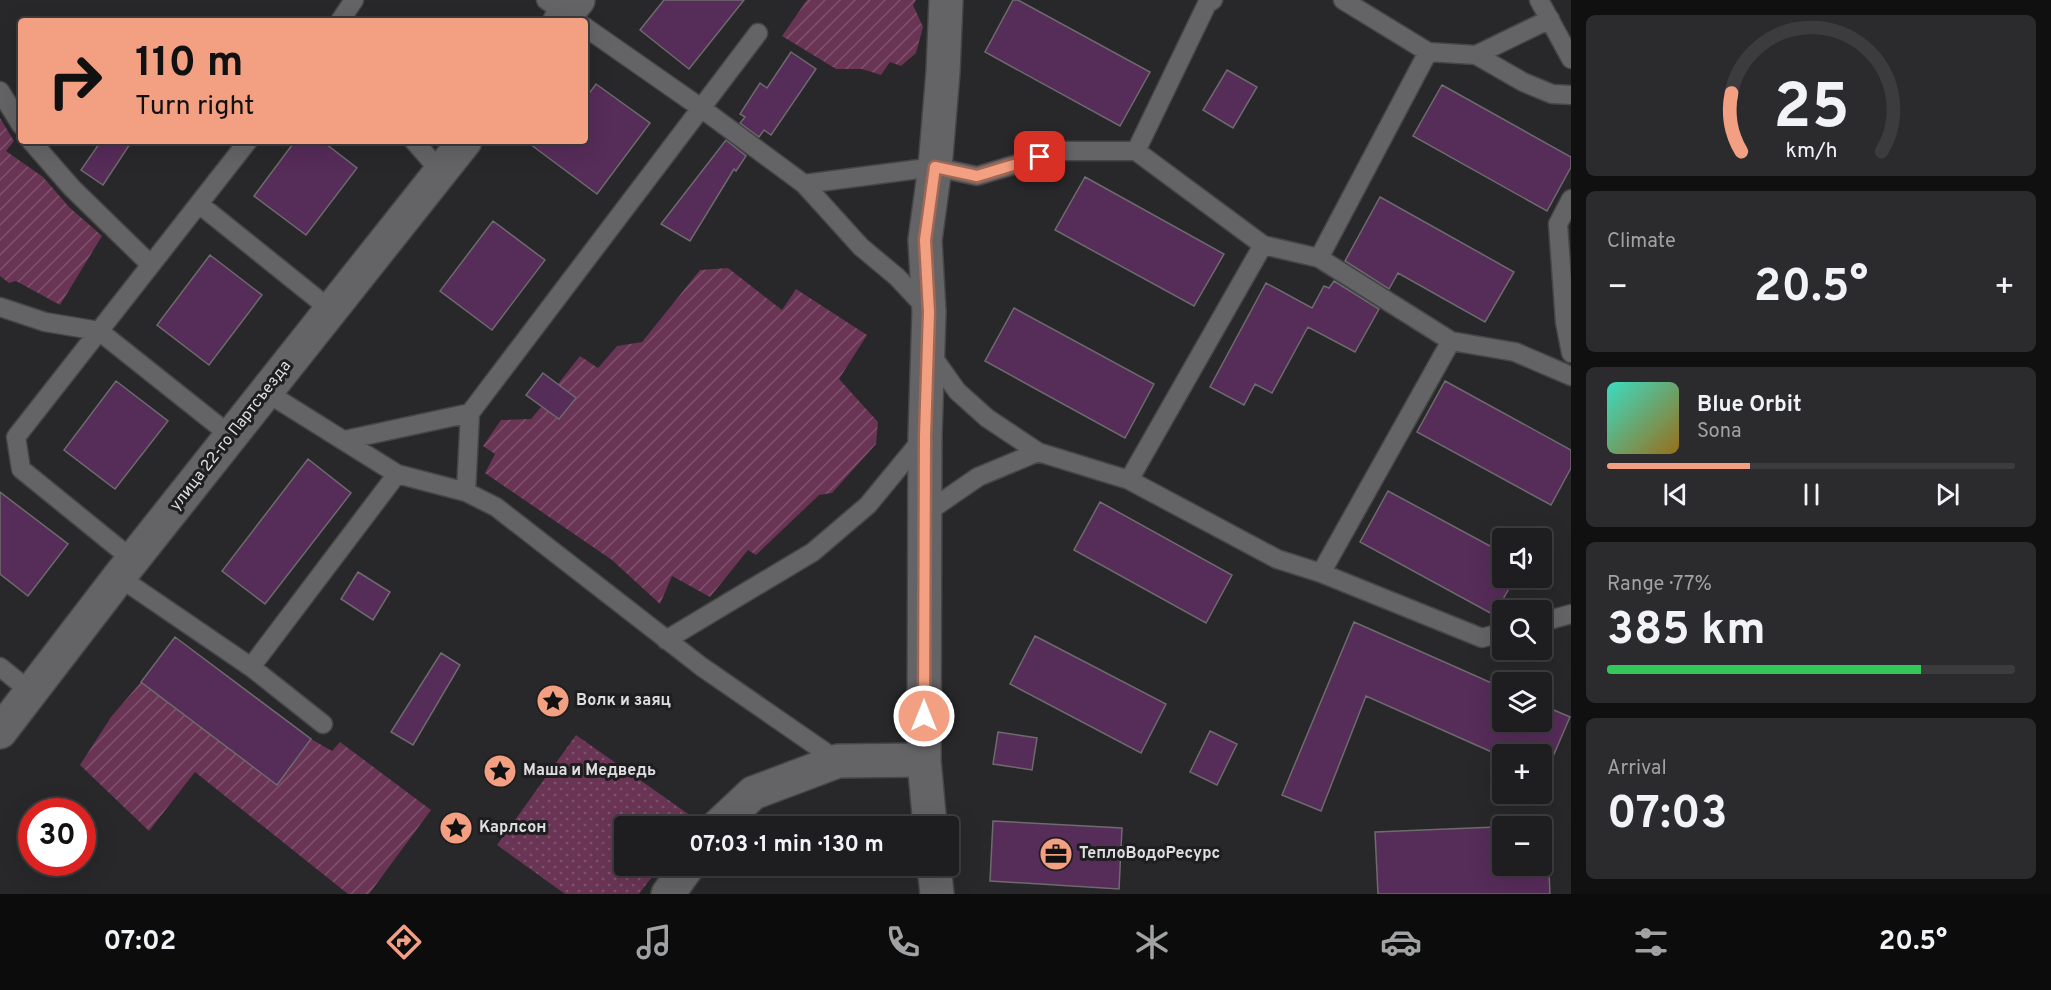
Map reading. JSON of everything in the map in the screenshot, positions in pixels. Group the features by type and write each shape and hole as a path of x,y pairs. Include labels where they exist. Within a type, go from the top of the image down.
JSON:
{"street":[{"path":"929,816 924,760 925,436 929,312 925,240 944,72 946,0"},
{"name":"улица 22-го Партсъезда","path":"0,732 126,568 463,144"},
{"path":"729,816 753,793 838,761 924,760"},
{"path":"668,894 681,876"},
{"path":"935,876 937,894"}],"lane":[{"path":"342,18 354,0"},
{"path":"1136,151 1207,4 1213,0"},
{"path":"1343,0 1428,52 1476,55 1523,82 1552,94 1571,95"},
{"path":"1539,0 1571,59"},
{"path":"1476,55 1550,19"},
{"path":"588,28 804,183 861,247 897,277 929,312"},
{"path":"466,492 470,413 758,33"},
{"path":"1319,258 1428,52"},
{"path":"0,91 18,120"},
{"path":"34,144 72,188 151,265"},
{"path":"246,144 16,437 21,469 126,568 322,724"},
{"path":"417,144 441,172"},
{"path":"804,183 935,167 977,176 1060,151 1136,151 1263,245 1319,258 1451,341 1515,352 1571,376"},
{"path":"1571,199 1558,224 1565,322 1571,352"},
{"path":"199,204 331,310"},
{"path":"1129,480 1263,245"},
{"path":"0,308 45,322 99,331 231,436"},
{"path":"1321,573 1451,341"},
{"path":"928,349 957,391 987,418 1038,452 1129,480 1277,559 1321,573 1482,638 1492,635"},
{"path":"266,392 397,474 466,492 496,507 666,640 838,761"},
{"path":"345,440 470,413"},
{"path":"666,640 813,552 868,505 925,436"},
{"path":"926,513 978,477 1038,452"},
{"path":"251,667 397,474"},
{"path":"1552,619 1571,614"},
{"path":"0,667 31,692"}],"shaded area":[{"path":"807,0 916,0 913,5 923,27 916,53 901,66 890,62 881,75 862,69 836,69 782,36"},
{"path":"0,118 14,141 6,151 43,177 69,207 102,236 60,305 16,281 9,283 0,276"},
{"path":"728,268 782,310 796,289 867,335 839,379 878,422 876,444 832,493 819,495 756,555 748,550 710,597 672,576 660,604 612,560 485,473 495,454 483,446 501,420 531,419 541,407 559,418 558,384 580,356 598,368 617,346 642,342 700,270"},
{"path":"141,682 277,784 311,739 332,751 340,742 431,810 369,894 348,894 195,772 149,831 80,765 111,717"},
{"path":"576,735 691,816 614,816 614,876 652,876 639,894 565,894 497,845"}],"building":[{"path":"664,0 744,0 689,69 640,30"},
{"path":"1013,0 1018,0 1150,72 1120,126 985,52"},
{"path":"791,52 816,69 771,135 764,130 759,137 740,123 745,117 740,114 760,83 767,88"},
{"path":"1227,70 1257,87 1233,128 1203,110"},
{"path":"596,84 650,123 597,194 530,144 588,144 588,95"},
{"path":"1442,85 1571,157 1571,167 1547,211 1413,136"},
{"path":"726,140 746,156 736,171 734,169 690,241 661,224"},
{"path":"99,144 130,144 103,185 81,170"},
{"path":"293,144 326,144 357,168 306,235 254,196"},
{"path":"1085,177 1224,254 1194,306 1055,230"},
{"path":"1380,197 1514,272 1485,322 1398,273 1389,289 1345,261"},
{"path":"493,221 545,260 492,330 440,291"},
{"path":"210,255 262,295 209,365 157,325"},
{"path":"1334,281 1379,309 1355,352 1308,327 1272,393 1255,384 1244,405 1210,387 1266,283 1312,308 1324,286 1329,288"},
{"path":"1014,308 1154,384 1125,438 985,361"},
{"path":"543,373 576,398 559,419 526,395"},
{"path":"116,381 168,421 115,489 64,450"},
{"path":"1445,381 1571,450 1571,468 1551,505 1417,432"},
{"path":"308,459 351,493 265,604 222,571"},
{"path":"1388,491 1492,547 1492,588 1509,588 1503,600 1492,600 1492,614 1360,542"},
{"path":"0,492 68,544 28,596 0,574"},
{"path":"1100,502 1232,575 1206,623 1074,550"},
{"path":"358,572 390,592 373,620 341,599"},
{"path":"1354,622 1492,683 1492,732 1552,732 1552,709 1570,717 1552,759 1552,744 1492,744 1492,752 1366,696 1321,811 1282,795"},
{"path":"1035,636 1166,704 1141,753 1010,684"},
{"path":"175,637 311,739 277,785 141,682"},
{"path":"441,653 460,665 413,745 391,732"},
{"path":"1210,731 1237,744 1217,785 1190,772"},
{"path":"998,732 1037,738 1032,770 993,764"},
{"name":"ТеплоВодоРесурс","path":"993,821 1122,828 1119,889 990,881"},
{"path":"1492,827 1492,876 1549,876 1550,894 1378,894 1375,832"}],"place":[{"name":"Волк и заяц","path":"553,701"},
{"name":"Маша и Медведь","path":"500,771"},
{"name":"Карлсон","path":"456,828"},
{"name":"ТеплоВодоРесурс","path":"1056,854"}],"route":[{"path":"924,716 925,436 929,312 925,240 935,167 977,176 1040,157"}]}
